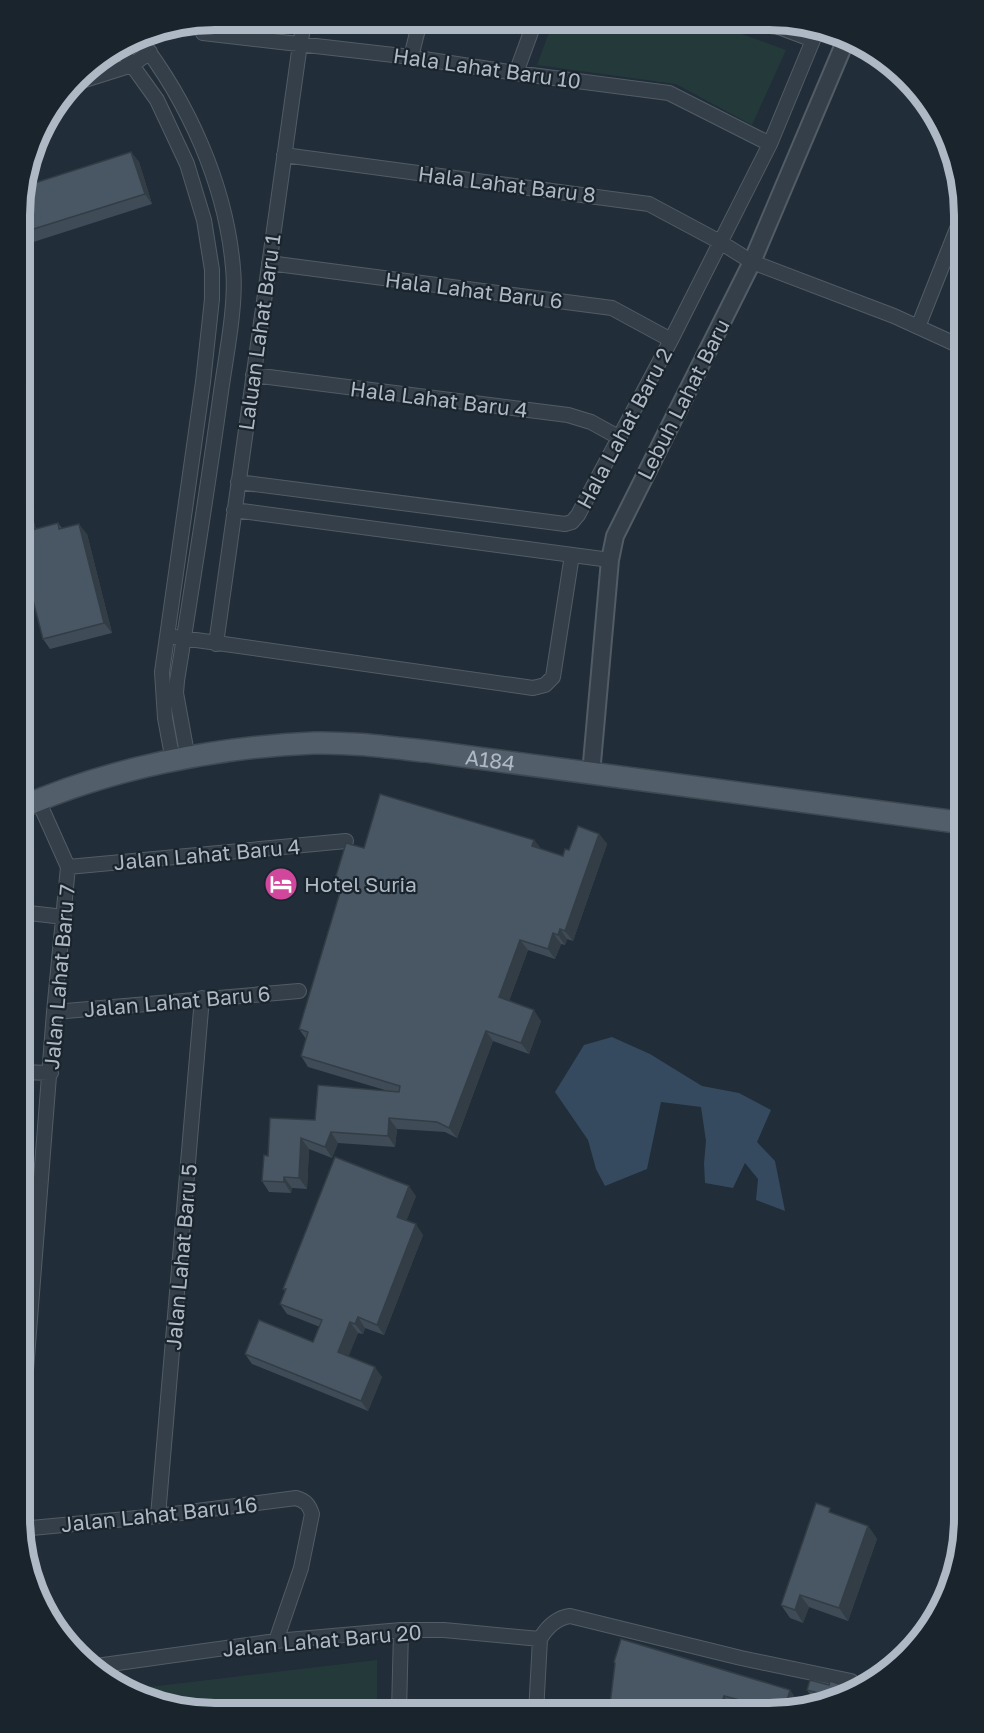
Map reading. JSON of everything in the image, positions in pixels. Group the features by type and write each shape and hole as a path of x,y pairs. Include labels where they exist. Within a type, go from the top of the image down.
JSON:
{"main road":[{"name":"A184","path":"30,804 94,781 181,760 239,750 315,743 433,752 954,822"}],"street":[{"name":"Hala Lahat Baru 10","path":"202,30 203,33 411,57 669,93 770,144"},
{"name":"Laluan Lahat Baru 1","path":"216,644 303,30"},
{"path":"411,57 418,30"},
{"path":"516,73 532,30"},
{"name":"Hala Lahat Baru 2","path":"238,482 565,524 572,522 620,438 770,144 815,36"},
{"path":"144,44 177,93 208,162 225,218 233,269 233,298 222,383 176,693 181,760"},
{"name":"Lebuh Lahat Baru","path":"591,774 610,560 615,536 752,262 843,46"},
{"path":"91,78 132,65 150,52"},
{"path":"124,54 157,100 187,164 204,220 212,270 211,310 204,372 162,672 165,718 181,760"},
{"name":"Hala Lahat Baru 8","path":"284,155 649,204 752,262 894,316 954,343"},
{"path":"918,327 954,236"},
{"name":"Hala Lahat Baru 6","path":"269,263 612,308 671,340"},
{"name":"Hala Lahat Baru 4","path":"253,375 568,416 591,422 620,438"},
{"path":"234,510 610,560"},
{"path":"167,636 533,688 545,685 552,677 572,555"},
{"name":"Jalan Lahat Baru 7","path":"30,806 68,867 54,1012 30,1327"},
{"name":"Jalan Lahat Baru 4","path":"68,867 346,841"},
{"path":"30,913 64,917"},
{"name":"Jalan Lahat Baru 6","path":"54,1012 299,991"},
{"name":"Jalan Lahat Baru 5","path":"158,1516 202,998"},
{"path":"30,1072 51,1073"},
{"name":"Jalan Lahat Baru 16","path":"31,1528 158,1516 296,1498 304,1501 312,1514 301,1568 276,1641"},
{"path":"537,1703 540,1639 546,1629 560,1618 570,1616 752,1661 853,1683"},
{"path":"399,1703 401,1630"},
{"name":"Jalan Lahat Baru 20","path":"103,1665 276,1641 401,1630 444,1630 540,1639"}],"green space":[{"path":"550,30 730,30 786,50 752,125 676,84 537,65"},
{"path":"377,1660 377,1703 215,1703 179,1699 142,1688"}],"water":[{"path":"612,1037 650,1054 702,1086 739,1093 771,1110 757,1142 775,1161 785,1211 756,1200 758,1179 745,1163 733,1188 705,1183 706,1141 701,1107 661,1102 647,1169 605,1186 596,1169 588,1140 555,1092 584,1045"}],"building":[{"path":"131,152 145,194 30,230 33,183"},
{"path":"30,523 32,530 58,523 59,529 79,524 104,623 43,639 30,589"},
{"path":"380,794 534,840 532,846 563,856 565,849 569,850 578,826 599,834 565,931 560,929 558,935 553,933 548,949 520,940 499,997 534,1010 521,1043 486,1031 449,1128 437,1122 389,1118 388,1136 331,1132 325,1147 301,1138 299,1178 284,1177 284,1182 262,1181 264,1155 268,1156 270,1118 315,1120 318,1085 399,1092 400,1086 301,1056 308,1032 299,1029 341,889 333,886 346,843 364,848"},
{"path":"335,1157 409,1186 397,1217 416,1224 377,1325 358,1317 355,1324 350,1322 338,1352 375,1367 361,1401 245,1354 259,1320 313,1342 322,1320 280,1304 286,1289 283,1289"},
{"path":"816,1503 830,1508 829,1512 868,1526 839,1608 800,1595 795,1610 781,1605"},
{"path":"621,1639 790,1690 787,1702 769,1703 751,1703 724,1696 722,1703 610,1703 614,1662"},
{"path":"810,1680 829,1685 830,1681 845,1686 824,1694 807,1690"}],"place":[{"name":"Hotel Suria","path":"281,884"}]}
